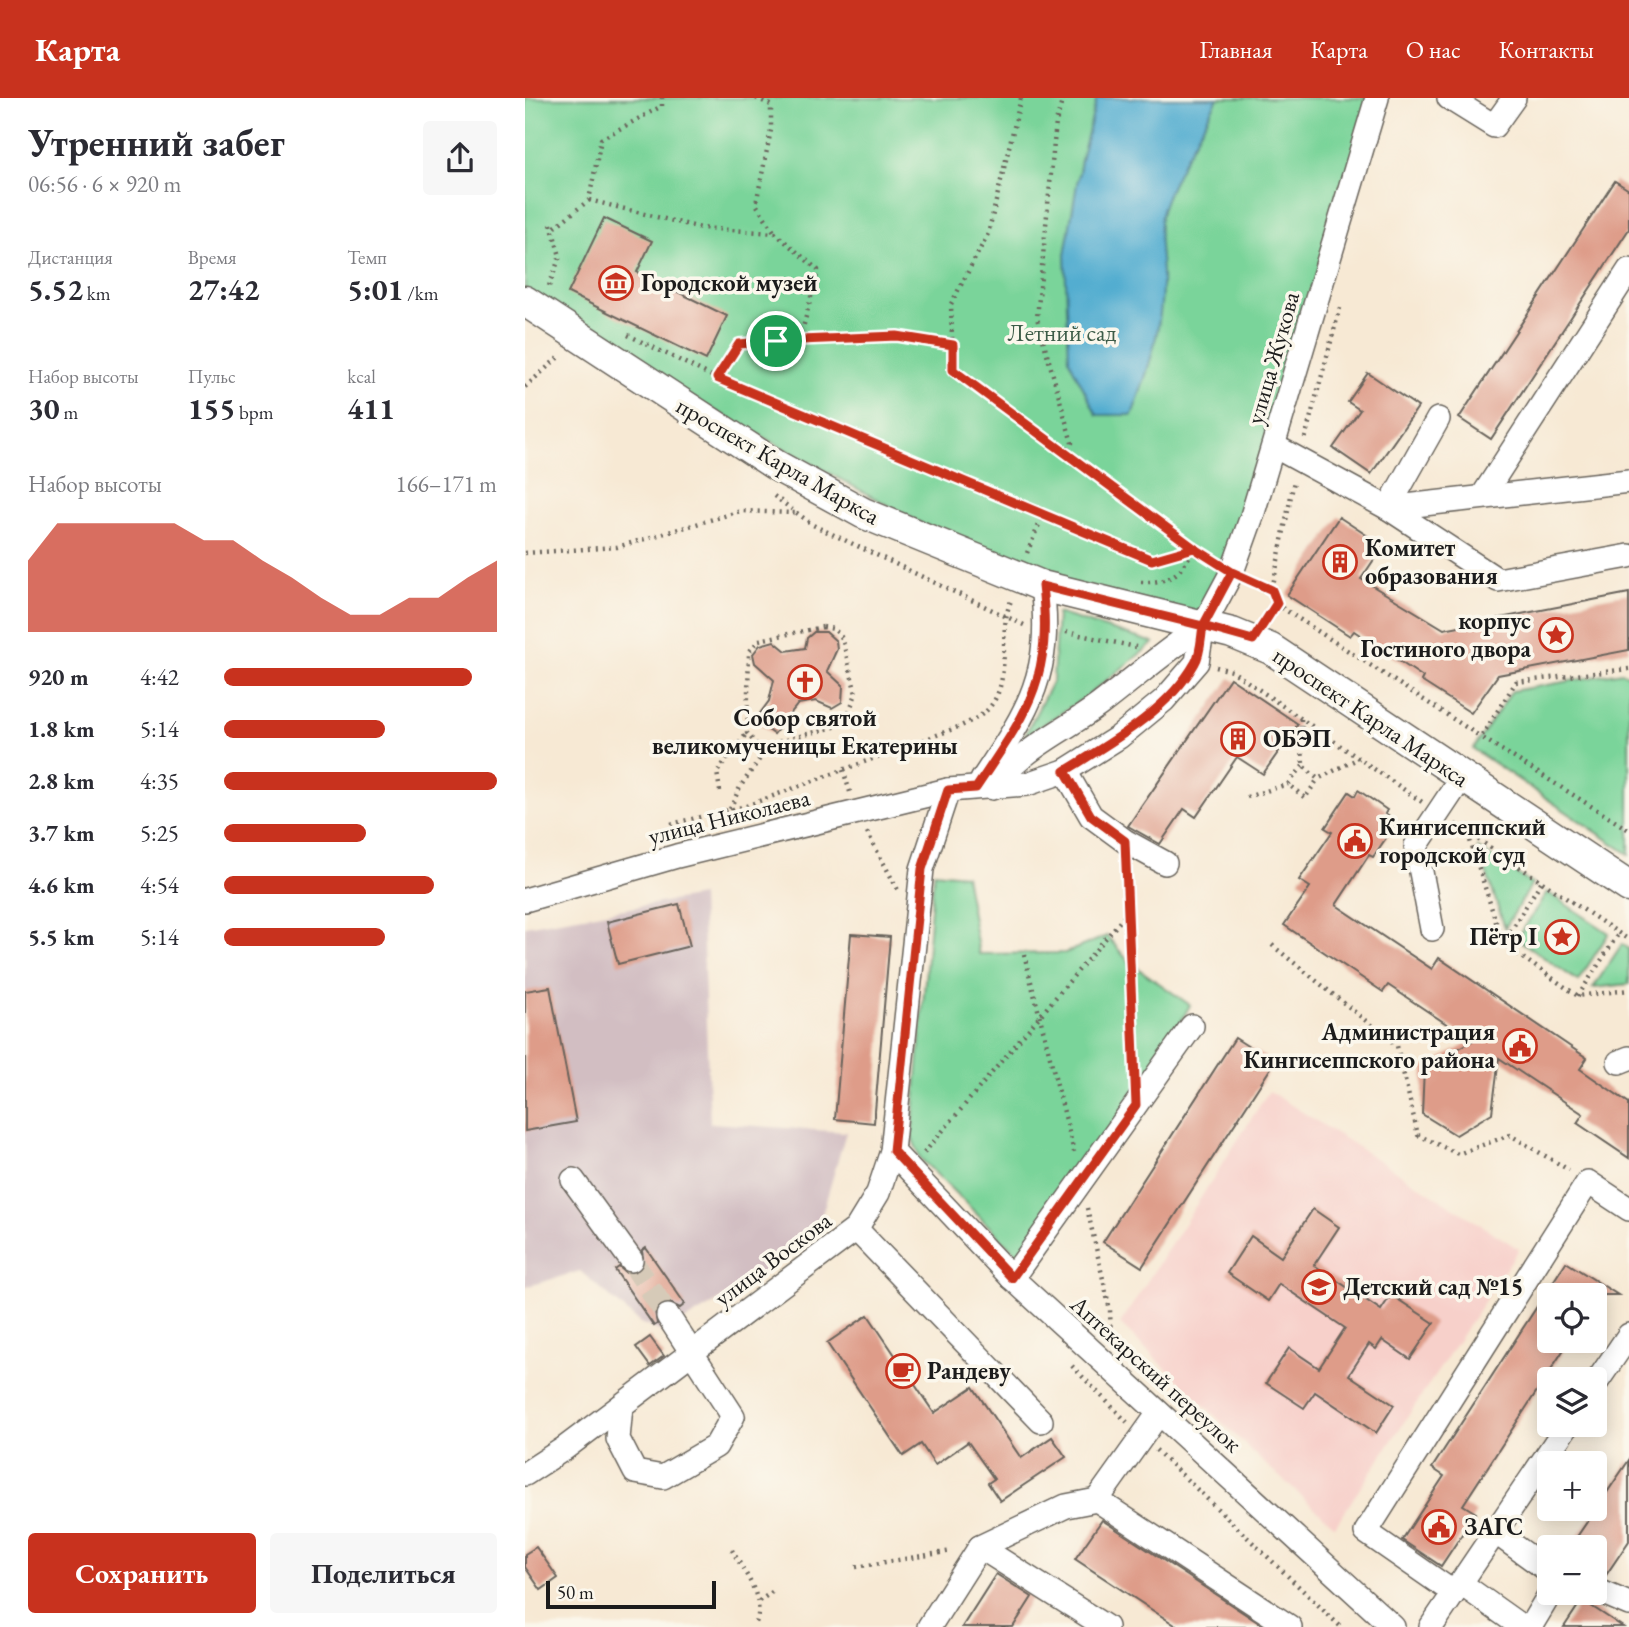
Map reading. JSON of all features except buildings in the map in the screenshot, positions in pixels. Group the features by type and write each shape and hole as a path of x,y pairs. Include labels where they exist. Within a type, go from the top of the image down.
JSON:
{"main road":[{"name":"проспект Карла Маркса","path":"536,297 567,342 777,466 863,513 1042,586 1203,626 1253,640 1272,649 1629,887"},
{"path":"1253,640 1281,644 1629,873"}],"street":[{"name":"улица Жукова","path":"1203,626 1232,572 1274,446 1377,98"},
{"path":"1449,98 1494,126 1514,98"},
{"path":"1482,497 1629,270"},
{"path":"1388,508 1438,419"},
{"path":"1274,446 1388,508 1498,580 1629,556"},
{"path":"1388,508 1629,481"},
{"path":"984,788 1032,699 1045,646 1042,586"},
{"path":"984,788 1035,744 1095,708 1161,653 1203,626"},
{"name":"улица Николаева","path":"525,900 677,856 948,790 1042,781 1065,771 1119,737 1177,686 1197,662 1203,626"},
{"path":"1065,771 1091,816 1125,841 1165,863"},
{"path":"1432,929 1416,846 1462,777"},
{"name":"улица Воскова","path":"525,1474 621,1406 856,1229 878,1193 893,1151 922,869 948,790"},
{"path":"1012,1278 1192,1026"},
{"name":"Аптекарский переулок","path":"893,1151 1012,1278 1393,1627"},
{"path":"573,1180 631,1260"},
{"path":"1522,1627 1366,1532 1588,1182 1629,1209"},
{"path":"856,1229 1041,1421"},
{"path":"621,1406 618,1439 635,1472 663,1476 716,1446 733,1416 668,1316"},
{"path":"1607,1367 1629,1335"},
{"path":"929,1627 980,1547 1066,1506 1097,1500 1159,1413"},
{"path":"1431,1627 1559,1437"},
{"path":"1097,1500 1290,1627"},
{"path":"1495,1532 1537,1563"},
{"path":"980,1547 1106,1627"},
{"path":"1607,1595 1629,1604"},
{"path":"1530,1627 1543,1605"}],"path":[{"path":"555,226 589,200 601,139 662,106 662,98"},
{"path":"756,98 771,105 756,204 775,233 818,270 803,328 776,341"},
{"path":"1021,98 988,234 951,304 953,370 1194,548 1232,572 1272,590"},
{"path":"1063,98 1056,122 1037,318 1072,443 1065,454"},
{"path":"589,200 701,228 775,233"},
{"path":"536,297 560,256 550,221"},
{"path":"625,333 717,378 1152,560 1194,548"},
{"path":"717,378 739,344 897,336 953,345"},
{"path":"624,340 635,348"},
{"path":"525,387 567,342"},
{"path":"1299,460 1272,590 1276,604 1629,830"},
{"path":"525,553 617,548 741,511 795,513"},
{"path":"1015,546 1039,556"},
{"path":"1136,582 1163,580 1181,573 1194,548"},
{"path":"1253,640 1276,604"},
{"path":"671,824 729,810 961,726 986,711 998,694 1004,648 1004,617"},
{"path":"720,791 717,772 747,733 749,652 759,640 823,627 834,629 842,638 856,694 848,714 849,723 778,742 766,750 740,788 729,810"},
{"path":"1481,737 1516,682 1629,669"},
{"path":"1247,797 1288,784 1303,766 1301,719"},
{"path":"747,733 755,743 766,750"},
{"path":"1288,784 1305,798 1318,779 1359,758 1629,940"},
{"path":"1303,766 1318,779"},
{"path":"1468,833 1503,944 1578,996 1629,990"},
{"path":"1125,841 1136,1105"},
{"path":"1503,944 1541,882"},
{"path":"910,1170 1127,913"},
{"path":"1578,996 1619,933"},
{"path":"1272,945 1397,1046 1418,1135 1458,1154 1510,1135 1588,1182"},
{"path":"856,1567 980,1547"},
{"path":"732,1550 759,1601 760,1616 754,1627"},
{"path":"759,1601 775,1590"}],"shaded area":[{"path":"701,896 710,1123 846,1132 814,1242 665,1333 640,1323 580,1271 525,1287 525,926"},
{"name":"Детский сад №15","path":"1269,1091 1519,1249 1335,1526 1264,1463 1120,1324"}],"green space":[{"name":"Летний сад","path":"525,98 1378,98 1274,446 1203,626 1021,578 569,331 525,299"},
{"path":"1057,613 1154,643 1084,698 1024,737 1053,680"},
{"path":"1622,672 1629,676 1629,854 1473,749 1512,691"},
{"path":"1478,848 1532,884 1505,928"},
{"path":"934,872 965,875 979,954 1065,953 1107,936 1129,962 1190,1005 1136,1105 1024,1261 920,1158 912,1137"},
{"path":"1547,892 1609,933 1578,981 1517,939"},
{"path":"1622,944 1629,949 1629,984 1593,988"}],"water":[{"path":"1097,98 1218,98 1164,204 1160,230 1161,310 1149,363 1132,415 1097,415 1069,360 1065,255 1081,160"}],"tunnel":[{"path":"631,1260 668,1316"}],"place":[{"name":"Городской музей","path":"616,283"},
{"name":"Комитет образования","path":"1340,562"},
{"name":"корпус Гостиного двора","path":"1556,635"},
{"name":"Собор святой великомученицы Екатерины","path":"805,682"},
{"name":"ОБЭП","path":"1238,739"},
{"name":"Кингисеппский городской суд","path":"1355,841"},
{"name":"Пётр I","path":"1562,937"},
{"name":"Администрация Кингисеппского района","path":"1520,1046"},
{"name":"Детский сад №15","path":"1319,1287"},
{"name":"Рандеву","path":"903,1371"},
{"name":"ЗАГС","path":"1439,1527"}],"route":[{"path":"776,341 756,345 739,344 717,378 1152,560 1194,548 1232,572 1272,590 1277,603 1253,640 1203,626 1197,662 1164,700 1119,737 1065,771 1091,816 1125,841 1136,1105 1012,1278 893,1151 922,869 948,790 976,788 1032,699 1045,646 1042,586 1203,626 1232,572 1194,548 953,370 953,345 897,336 776,341"}]}
